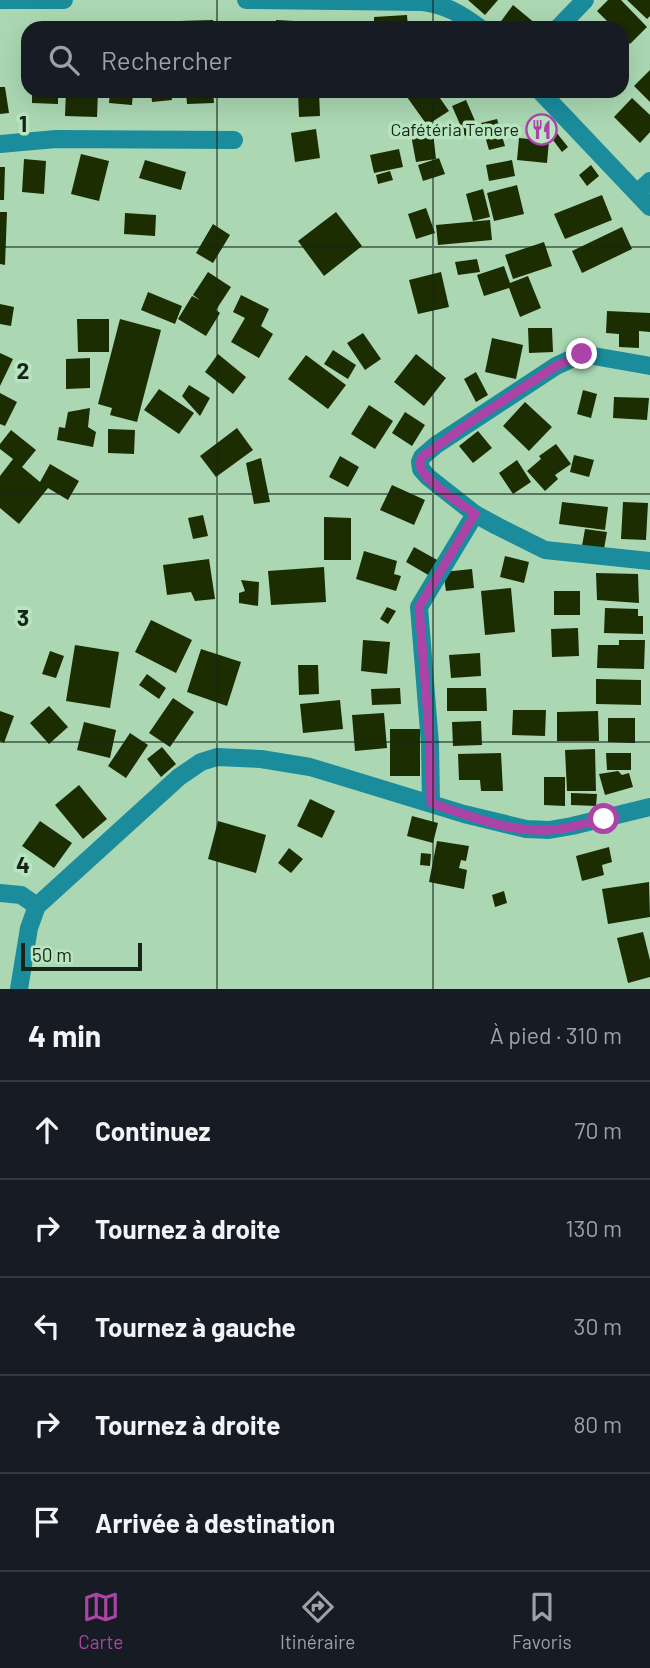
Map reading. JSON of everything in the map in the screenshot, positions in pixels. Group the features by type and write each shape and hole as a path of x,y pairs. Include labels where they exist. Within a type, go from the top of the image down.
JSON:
{"street":[{"path":"0,0 64,0"},
{"path":"246,0 423,2 444,5 470,21"},
{"path":"565,21 585,0"},
{"path":"548,98 644,187 650,207"},
{"path":"0,144 56,139 234,139"},
{"path":"650,366 582,354 556,366 428,451 420,462 421,469 435,483 475,514 545,550 650,561"},
{"path":"431,803 430,744 419,607 475,514"},
{"path":"19,989 29,928 37,905 179,777 201,761 217,757 287,762 503,825 549,830 650,807"},
{"path":"0,892 21,895 37,905"}],"building":[{"path":"468,0 498,0 485,15"},
{"path":"608,0 621,0 647,27 630,44 629,21 607,21 597,11"},
{"path":"627,0 650,0 650,16 647,19"},
{"path":"513,5 532,21 501,21"},
{"path":"407,15 407,21 374,21 374,17"},
{"path":"650,70 650,102 634,86"},
{"path":"0,87 5,87 9,113 0,114"},
{"path":"32,98 58,98 58,104 32,103"},
{"path":"66,98 98,98 97,117 65,116"},
{"path":"109,98 132,98 132,105 109,103"},
{"path":"152,98 172,98 172,100 152,102"},
{"path":"187,98 214,98 214,103 187,104"},
{"path":"298,98 319,98 320,116 299,117"},
{"path":"408,98 440,98 449,111 427,125"},
{"path":"632,98 650,115 650,132 640,143 614,117"},
{"path":"466,100 479,130 465,136 452,106"},
{"path":"497,119 505,146 489,150 481,123"},
{"path":"539,120 551,128 544,140 532,132"},
{"path":"316,129 320,158 295,162 291,133"},
{"path":"433,132 436,159 416,162 411,135"},
{"path":"556,132 568,147 562,152 550,136"},
{"path":"519,138 549,141 547,163 517,160"},
{"path":"399,149 403,167 374,173 370,155"},
{"path":"81,154 109,161 99,201 71,194"},
{"path":"439,158 445,174 423,181 418,165"},
{"path":"24,159 46,161 44,194 22,192"},
{"path":"145,160 186,172 181,190 139,178"},
{"path":"512,160 515,176 489,181 486,165"},
{"path":"591,165 599,176 587,186 579,175"},
{"path":"0,167 5,167 4,200 0,200"},
{"path":"390,171 393,180 378,184 376,175"},
{"path":"517,185 524,214 494,221 487,193"},
{"path":"483,189 490,217 473,221 466,194"},
{"path":"602,195 612,220 565,239 554,214"},
{"path":"426,208 435,233 416,239 408,214"},
{"path":"0,212 7,212 5,265 0,264"},
{"path":"336,212 362,246 324,276 298,241"},
{"path":"125,213 156,215 155,236 124,234"},
{"path":"490,220 492,240 438,245 436,225"},
{"path":"213,224 230,235 213,263 196,253"},
{"path":"622,227 632,249 582,273 572,251"},
{"path":"544,242 552,266 513,279 505,255"},
{"path":"477,259 480,272 458,275 455,262"},
{"path":"504,266 510,283 528,276 541,308 520,317 509,288 484,296 477,275"},
{"path":"208,272 231,287 216,310 220,313 206,336 178,319 192,296 200,300 193,295"},
{"path":"441,272 449,307 418,314 409,280"},
{"path":"148,292 182,306 175,324 141,310"},
{"path":"241,295 269,309 261,326 273,334 259,358 231,342 245,318 233,312"},
{"path":"0,304 14,307 11,326 0,324"},
{"path":"607,311 650,313 650,332 639,331 639,348 619,347 619,334 606,333"},
{"path":"77,319 109,319 109,352 78,352"},
{"path":"120,319 161,330 137,422 110,415 112,408 98,404"},
{"path":"528,328 552,328 553,352 529,353"},
{"path":"363,333 381,359 365,370 347,343"},
{"path":"492,338 523,345 516,379 485,372"},
{"path":"333,350 356,365 348,379 324,364"},
{"path":"0,353 13,359 0,386"},
{"path":"218,354 246,377 233,394 205,372"},
{"path":"416,354 446,378 424,406 394,382"},
{"path":"306,355 346,385 328,409 288,379"},
{"path":"90,358 90,388 66,389 66,359"},
{"path":"476,372 488,395 476,402 464,379"},
{"path":"189,385 210,398 200,416 182,396"},
{"path":"159,389 194,413 179,434 144,410"},
{"path":"583,390 597,394 591,418 577,414"},
{"path":"0,393 17,402 5,426 0,424"},
{"path":"614,397 649,398 647,420 613,418"},
{"path":"525,402 552,427 529,451 503,426"},
{"path":"369,405 393,421 375,449 351,434"},
{"path":"90,408 88,427 96,432 93,447 57,440 59,427 65,428 68,412"},
{"path":"405,412 425,425 412,446 392,433"},
{"path":"237,428 253,450 216,477 200,456"},
{"path":"108,429 135,430 134,454 108,453"},
{"path":"11,430 36,450 22,467 40,482 50,464 79,481 68,500 48,488 19,524 0,508 0,476 13,459 0,449 0,444"},
{"path":"478,431 492,448 473,463 459,446"},
{"path":"556,444 571,464 555,475 558,479 545,491 527,471 541,459 539,456"},
{"path":"574,455 594,460 589,477 570,472"},
{"path":"340,456 359,467 348,487 329,477"},
{"path":"261,458 270,502 254,504 246,463"},
{"path":"517,460 531,482 513,494 499,473"},
{"path":"392,485 425,500 414,525 380,510"},
{"path":"562,502 608,507 605,530 559,524"},
{"path":"623,502 648,503 646,540 621,539"},
{"path":"203,515 208,536 193,539 188,518"},
{"path":"324,517 351,518 351,560 324,560"},
{"path":"585,529 607,532 604,549 582,546"},
{"path":"414,547 439,561 430,576 406,562"},
{"path":"364,551 397,561 394,574 401,576 396,591 356,579"},
{"path":"505,556 529,562 524,583 500,577"},
{"path":"209,559 215,599 195,601 191,592 167,595 163,565"},
{"path":"324,567 326,602 271,605 268,571"},
{"path":"472,569 474,588 446,591 443,572"},
{"path":"596,573 638,574 639,603 597,600"},
{"path":"241,580 259,582 258,606 239,603 239,593 245,591"},
{"path":"511,588 515,632 485,635 481,591"},
{"path":"554,591 580,591 580,615 554,615"},
{"path":"387,607 396,611 388,624 380,619"},
{"path":"605,608 638,609 638,616 643,616 643,634 604,633"},
{"path":"151,620 192,640 176,673 135,652"},
{"path":"578,628 579,656 552,657 551,629"},
{"path":"363,640 390,642 387,674 361,671"},
{"path":"619,640 645,640 644,669 597,668 598,645 619,645"},
{"path":"75,645 119,652 110,708 66,701"},
{"path":"201,649 241,662 227,706 187,692"},
{"path":"50,651 64,656 56,678 42,674"},
{"path":"480,653 481,676 451,678 449,655"},
{"path":"298,665 318,665 319,694 299,695"},
{"path":"147,674 166,688 159,699 139,685"},
{"path":"596,679 641,680 641,705 596,704"},
{"path":"400,688 401,704 372,705 371,689"},
{"path":"447,688 486,688 487,711 447,711"},
{"path":"173,698 194,712 170,747 149,733"},
{"path":"340,700 343,729 303,733 300,704"},
{"path":"49,706 68,727 49,744 30,723"},
{"path":"513,710 546,710 545,736 512,735"},
{"path":"0,711 14,716 4,743 0,741"},
{"path":"598,711 599,741 557,741 557,712"},
{"path":"384,713 387,748 355,751 352,715"},
{"path":"608,718 635,718 635,743 608,742"},
{"path":"481,721 482,745 453,746 452,722"},
{"path":"84,722 116,730 110,758 77,750"},
{"path":"390,729 420,729 420,776 390,776"},
{"path":"130,733 148,745 126,778 108,766"},
{"path":"162,747 176,764 161,777 147,759"},
{"path":"595,749 596,791 567,791 565,750"},
{"path":"501,753 503,791 481,791 480,780 459,780 458,754"},
{"path":"606,753 631,753 631,770 607,770"},
{"path":"618,771 622,775 629,773 633,787 605,795 599,774"},
{"path":"544,777 565,777 565,806 544,805"},
{"path":"79,785 107,819 83,839 55,805"},
{"path":"571,793 597,794 596,806 571,805"},
{"path":"310,799 335,811 322,838 297,826"},
{"path":"412,816 438,823 433,843 407,836"},
{"path":"40,821 72,843 54,868 22,846"},
{"path":"218,821 266,835 256,873 208,859"},
{"path":"437,841 469,846 466,861 461,860 459,868 467,870 464,889 429,882"},
{"path":"609,847 612,862 602,865 604,875 582,881 576,856"},
{"path":"289,848 303,859 291,873 278,863"},
{"path":"421,853 431,854 430,866 420,865"},
{"path":"649,882 650,917 608,924 602,889"},
{"path":"504,891 507,903 495,907 492,895"},
{"path":"643,932 650,960 650,977 628,983 617,938"}],"place":[{"name":"Cafétéria Tenere","path":"542,129"}],"route":[{"path":"582,354 556,366 422,457 421,469 428,477 475,514 419,607 419,629 430,744 431,803 503,825 526,829 549,830 604,819"}]}
